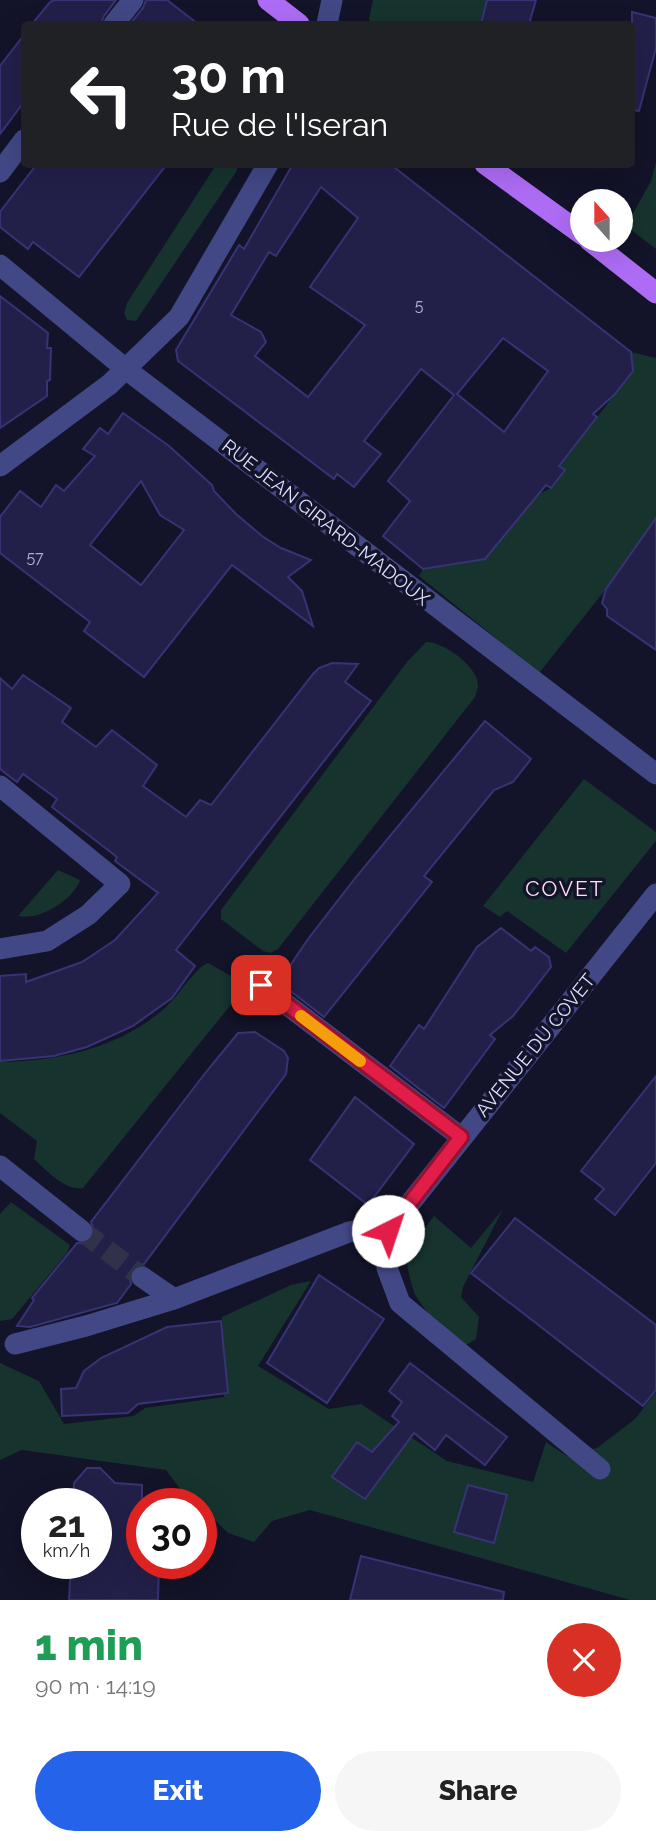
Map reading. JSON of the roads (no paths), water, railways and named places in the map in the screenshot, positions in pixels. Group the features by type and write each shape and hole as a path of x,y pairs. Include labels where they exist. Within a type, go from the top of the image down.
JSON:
{"main road":[{"path":"268,0 295,21"},
{"path":"491,168 570,226"},
{"path":"604,252 656,293"}],"street":[{"path":"116,21 133,0"},
{"path":"328,21 332,0"},
{"path":"0,172 21,144"},
{"path":"0,466 127,369 179,317 266,168"},
{"name":"RUE JEAN GIRARD-MADOUX","path":"0,265 127,369 656,774"},
{"path":"0,786 120,884 88,915 47,942 0,949"},
{"name":"AVENUE DU COVET","path":"388,1231 656,894"},
{"path":"261,985 461,1137"},
{"path":"0,1166 82,1231"},
{"path":"15,1344 174,1299 349,1232 370,1228 388,1231 387,1268 400,1303 600,1469"},
{"path":"142,1277 174,1299"}],"tunnel":[{"path":"82,1231 142,1277"}],"district":[{"name":"COVET","path":"565,888"}]}
